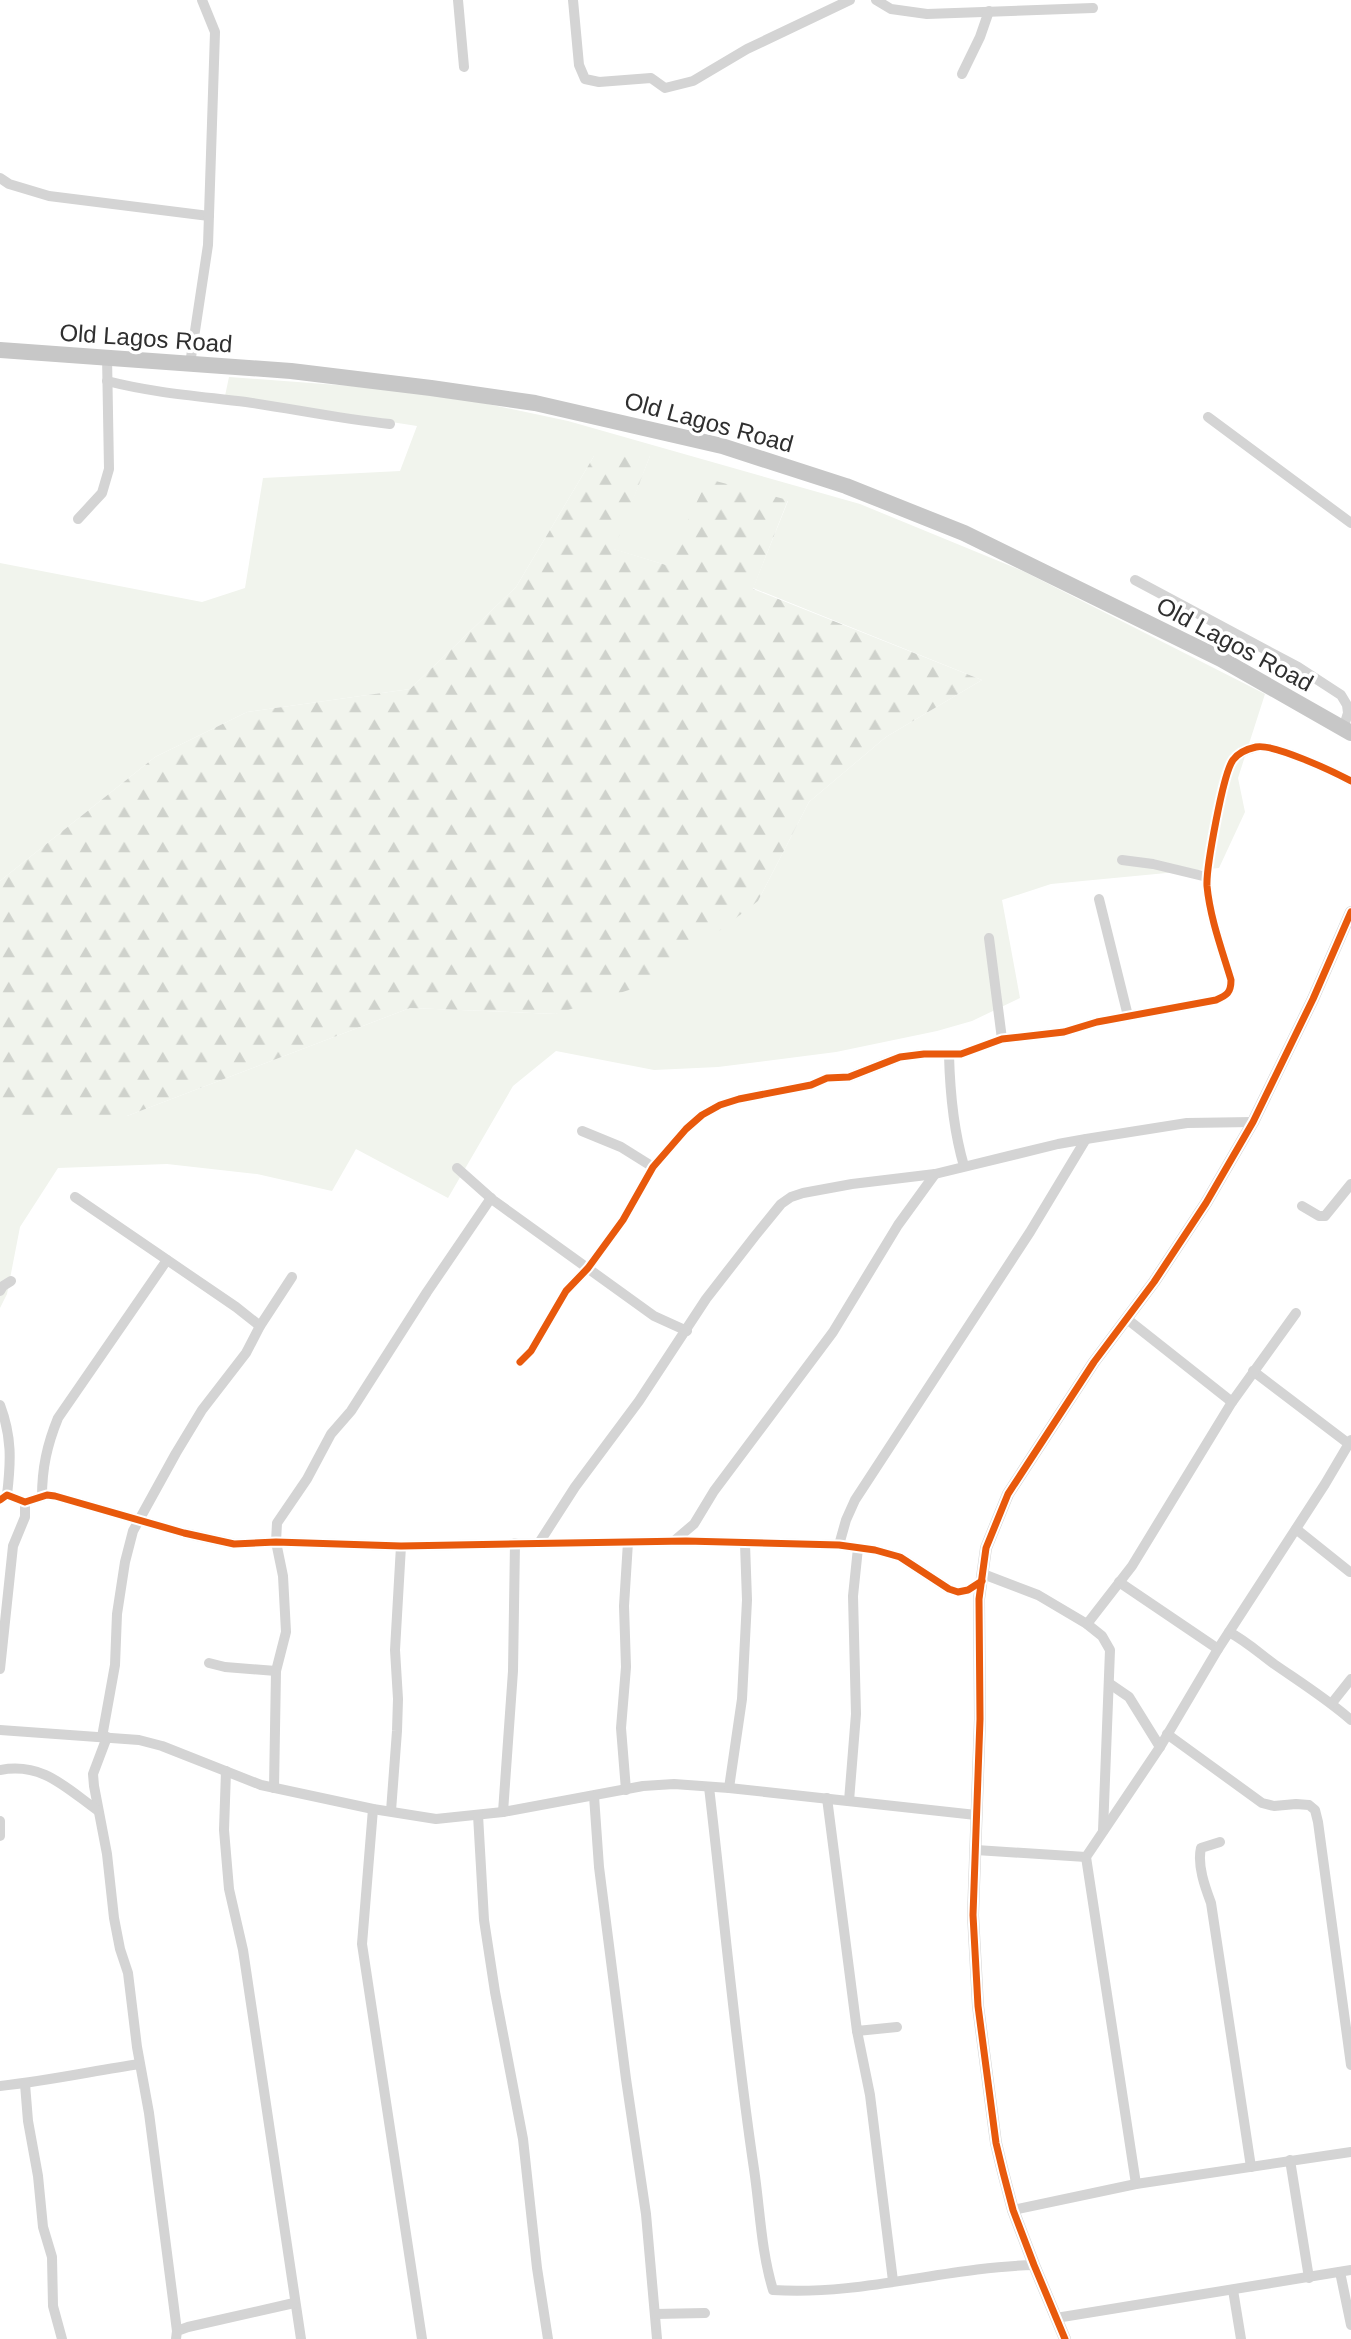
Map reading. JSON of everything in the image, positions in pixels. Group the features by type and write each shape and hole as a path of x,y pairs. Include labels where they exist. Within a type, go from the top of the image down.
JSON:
{"main road":[{"name":"Old Lagos Road","path":"0,349 358,379 536,403 736,450 846,486 964,533 1221,659 1347,731"}],"street":[{"path":"190,363 207,257 209,216 215,32 202,0"},
{"path":"457,0 464,67"},
{"path":"576,0 579,65 585,79 599,82 651,78 666,88 692,81 747,49 850,0"},
{"path":"876,0 891,9 927,14 1093,8"},
{"path":"962,74 989,11"},
{"path":"0,178 9,184 49,196 209,216"},
{"path":"78,519 102,493 109,469 107,356"},
{"path":"107,381 146,391 248,402 349,420 390,424"},
{"path":"1208,417 1351,523"},
{"path":"1135,580 1298,667 1341,695 1347,705 1347,731"},
{"path":"520,1362 531,1350 566,1291 588,1268 623,1220 653,1167 686,1129 702,1115 720,1105 811,1085 827,1078 849,1077 900,1058 972,1051 1002,1039 1064,1032 1128,1016 1216,1000 1227,995 1231,990 1231,980 1212,913 1207,877 1227,772 1233,759 1243,751 1258,746 1275,749 1351,781"},
{"path":"1122,860 1153,864 1207,877"},
{"path":"1098,900 1128,1016"},
{"path":"1065,2339 1013,2210 996,2143 978,2006 973,1915 980,1719 979,1599 986,1548 1008,1494 1094,1362 1154,1282 1206,1203 1254,1122 1351,912"},
{"path":"989,938 1002,1039"},
{"path":"949,1055 950,1101 956,1139 964,1166"},
{"path":"539,1543 575,1487 616,1435 687,1331 706,1298 781,1204 791,1197 852,1184 935,1174 1086,1139 1187,1123 1254,1122"},
{"path":"582,1131 621,1147 653,1167"},
{"path":"839,1545 846,1520 869,1477 1030,1232 1086,1139"},
{"path":"457,1168 491,1198 654,1316 687,1331"},
{"path":"674,1541 694,1524 714,1491 833,1332 918,1196 935,1174"},
{"path":"914,1178 918,1196"},
{"path":"1301,1206 1325,1216 1351,1184"},
{"path":"75,1197 260,1326"},
{"path":"274,1788 276,1671 286,1632 283,1576 276,1542 277,1523 307,1479 331,1433 351,1411 491,1198"},
{"path":"42,1497 42,1469 48,1441 58,1418 167,1260"},
{"path":"292,1277 246,1353 202,1410 133,1531 117,1614 114,1672 105,1737 93,1774 116,1928 128,1973 139,2064 155,2152 176,2335 294,2303"},
{"path":"0,1291 11,1282"},
{"path":"1087,1624 1132,1566 1231,1402 1296,1313"},
{"path":"1126,1319 1231,1402"},
{"path":"1136,2184 1086,1857 1160,1747 1218,1649 1350,1442 1253,1371"},
{"path":"0,1405 9,1436 11,1462 4,1497 25,1502 55,1496 234,1544 276,1542 401,1546 674,1541 839,1545 900,1557 958,1592 968,1590 982,1577"},
{"path":"0,1668 13,1546 25,1517 25,1502"},
{"path":"694,1524 698,1542"},
{"path":"1296,1529 1350,1572"},
{"path":"626,1790 621,1728 626,1667 624,1606 628,1542"},
{"path":"503,1812 513,1671 515,1543"},
{"path":"729,1788 742,1699 747,1600 745,1544"},
{"path":"391,1811 397,1731 395,1650 401,1546"},
{"path":"849,1801 856,1714 853,1596 859,1548"},
{"path":"982,1577 1038,1595 1087,1624 1102,1636 1110,1650 1103,1831"},
{"path":"1119,1582 1218,1649"},
{"path":"1229,1632 1332,1703 1351,1720"},
{"path":"209,1663 276,1671"},
{"path":"1332,1703 1351,1679"},
{"path":"1110,1684 1129,1697 1160,1747"},
{"path":"0,1730 139,1740 162,1746 261,1785 373,1809 436,1819 503,1812 674,1784 976,1815"},
{"path":"1167,1734 1262,1803 1274,1806 1309,1805 1315,1810 1349,2029 1351,2065"},
{"path":"0,1770 15,1767 40,1772 53,1778 97,1810"},
{"path":"226,1771 224,1830 229,1889 243,1950 301,2339"},
{"path":"709,1787 745,2110 767,2269 773,2290 854,2287 1034,2265"},
{"path":"594,1796 599,1867 646,2214 657,2339"},
{"path":"827,1798 857,2031 870,2095 893,2281"},
{"path":"373,1809 362,1944 422,2339"},
{"path":"478,1815 484,1920 523,2139 548,2339"},
{"path":"0,1821 0,1836"},
{"path":"1220,1842 1202,1848 1200,1853 1204,1883 1211,1903 1251,2167"},
{"path":"976,1850 1086,1857"},
{"path":"857,2031 897,2027"},
{"path":"0,2086 139,2064"},
{"path":"25,2084 43,2227 52,2257 53,2306 62,2339"},
{"path":"1013,2210 1136,2184 1351,2152"},
{"path":"1290,2160 1309,2277"},
{"path":"1056,2318 1351,2270"},
{"path":"1340,2272 1351,2325"},
{"path":"1233,2290 1241,2339"},
{"path":"655,2314 705,2313"}],"green space":[{"path":"229,377 431,392 568,421 860,504 1025,572 1265,694 1238,778 1245,812 1219,868 1051,884 1002,900 1020,998 972,1021 836,1052 718,1067 654,1070 556,1051 513,1086 448,1198 356,1149 332,1191 257,1174 167,1164 58,1168 20,1227 7,1294 0,1308 0,1116 127,1116 410,1008 556,1014 758,901 809,802 886,737 982,680 753,588 788,501 666,565 613,549 650,456 594,456 516,587 410,689 247,712 155,757 0,881 0,563 202,602 245,588 263,478 400,471 417,426 225,396"},
{"path":"594,456 650,456 614,549 666,565 708,479 788,500 753,589 982,680 886,737 809,802 758,901 653,982 556,1014 410,1008 127,1116 0,1116 0,881 155,757 247,712 410,689 516,587"}],"cycle path":[{"path":"520,1362 531,1351 566,1291 588,1268 623,1220 653,1167 686,1129 702,1115 720,1105 811,1085 827,1078 849,1077 900,1057 961,1054 1002,1039 1064,1032 1097,1022 1216,1000 1226,995 1231,980 1214,922 1207,886 1216,821 1233,760 1237,755 1256,747 1276,749 1351,781"},
{"path":"1065,2339 1013,2210 1003,2172 996,2143 978,2006 973,1915 980,1719 979,1599 986,1548 1008,1494 1094,1362 1154,1282 1206,1203 1253,1122 1313,999 1351,912"},
{"path":"0,1500 7,1495 25,1502 47,1495 55,1496 184,1533 234,1544 276,1542 401,1546 686,1541 839,1545 900,1557 958,1592 968,1590 982,1581"}]}
